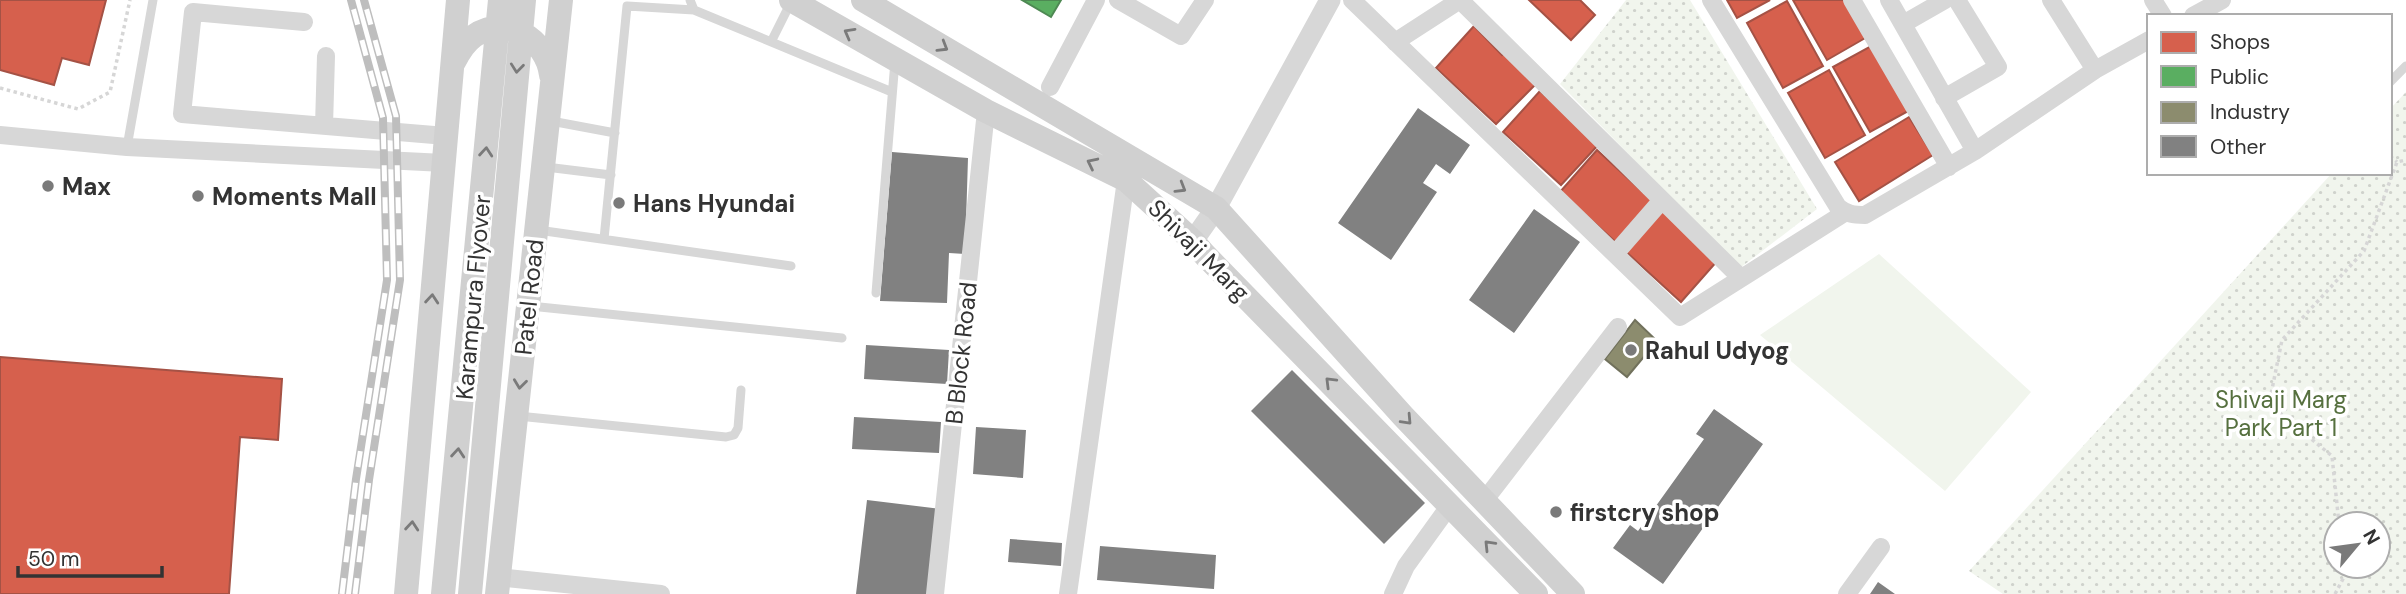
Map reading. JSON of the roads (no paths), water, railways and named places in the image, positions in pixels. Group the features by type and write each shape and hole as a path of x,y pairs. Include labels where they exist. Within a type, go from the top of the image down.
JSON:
{"main road":[{"path":"442,0 450,89"},
{"path":"406,594 458,0"},
{"name":"Karampura Flyover","path":"470,594 500,0"},
{"name":"Karampura Flyover","path":"443,594 524,0"},
{"name":"Shivaji Marg","path":"791,0 986,111 1126,180 1194,240 1204,254 1450,505 1527,588"},
{"name":"Shivaji Marg","path":"863,0 1216,208 1403,416 1573,594"},
{"name":"Patel Road","path":"497,585 552,82 563,8"},
{"path":"454,63 462,47 476,34 493,28 511,28 528,35 542,48 550,64 552,82"}],"street":[{"path":"1050,87 1096,0"},
{"path":"1118,0 1181,36 1205,0"},
{"path":"1194,240 1216,208 1330,0"},
{"path":"1352,0 1680,317 1846,212"},
{"path":"1395,42 1460,0 1741,278"},
{"path":"1711,0 1838,207 1846,212 1864,215 1949,167 2095,70 2147,41"},
{"path":"1852,0 1949,167"},
{"path":"1889,0 1975,151"},
{"path":"1903,24 1945,0"},
{"path":"1944,98 1998,67 1957,0"},
{"path":"2051,0 2095,70"},
{"path":"2197,14 2222,0"},
{"path":"304,22 193,12 182,114 446,136"},
{"path":"324,126 326,56"},
{"name":"B Block Road","path":"935,594 986,111"},
{"path":"0,135 127,147 444,163"},
{"path":"1068,594 1126,180"},
{"path":"1615,254 1662,200"},
{"path":"1484,501 1618,327"},
{"path":"1393,594 1406,566 1450,505"},
{"path":"1847,594 1881,547"},
{"path":"497,585 661,594"}],"lane":[{"path":"127,147 153,0"},
{"path":"771,42 791,0"},
{"path":"604,239 627,6 692,5 771,42 892,92"},
{"path":"876,293 895,59"},
{"path":"2392,80 2406,66"},
{"path":"548,120 615,133"},
{"path":"543,166 611,175"},
{"path":"536,230 791,266"},
{"path":"528,306 842,338"},
{"path":"516,416 726,438 734,435 738,428 741,390"}],"railway":[{"path":"342,594 356,479 387,280 383,118 351,0"},
{"path":"355,594 369,480 400,280 396,116 364,0"}],"place":[{"name":"Max","path":"48,186"},
{"name":"Moments Mall","path":"198,196"},
{"name":"Hans Hyundai","path":"619,203"},
{"name":"Rahul Udyog","path":"1631,350"},
{"name":"firstcry shop","path":"1556,512"}],"park label":[{"name":"Shivaji Marg Park Part 1","path":"2281,413"}]}
